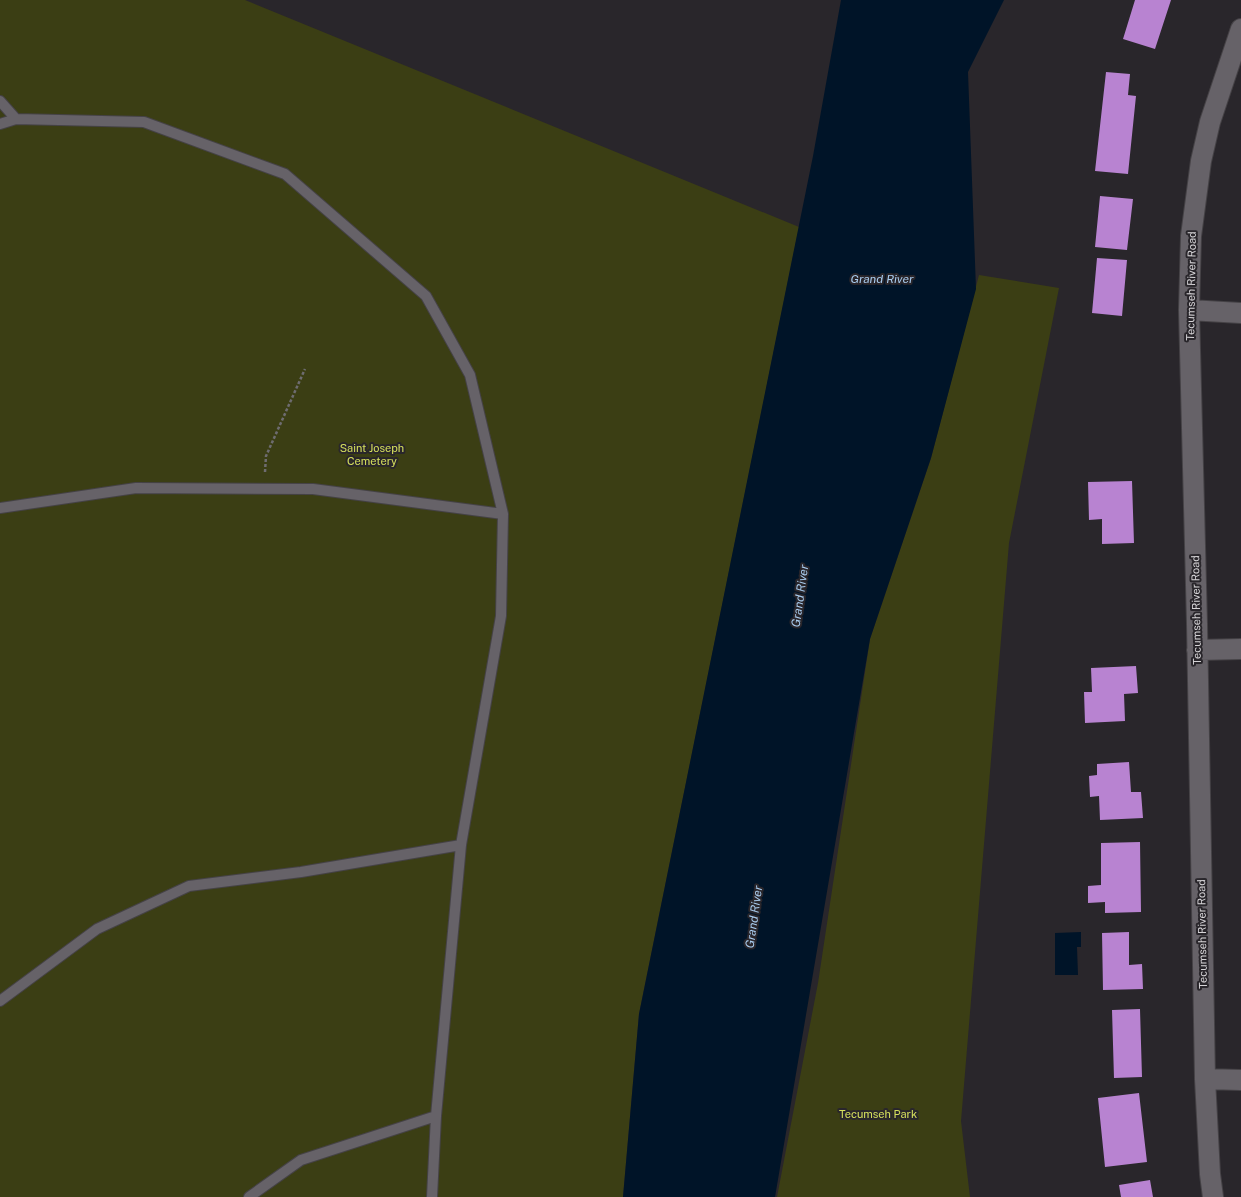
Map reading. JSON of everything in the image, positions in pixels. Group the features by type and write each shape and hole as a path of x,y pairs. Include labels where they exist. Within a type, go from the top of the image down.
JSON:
{"street":[{"name":"Tecumseh River Road","path":"1213,1197 1210,1174 1205,1080 1189,310 1191,236 1201,162 1210,122 1241,29"},
{"path":"1189,310 1241,313"},
{"path":"1197,650 1241,649"},
{"path":"1205,1080 1241,1080"}],"lane":[{"path":"0,102 16,119"},
{"path":"0,124 16,119 144,122 284,174 426,296 470,375 503,514 501,616 461,845 436,1116 432,1197"},
{"path":"0,508 136,488 313,489 503,514"},
{"path":"0,1000 97,929 189,886 301,872 461,845"},
{"path":"249,1197 301,1160 436,1116"}],"path":[{"path":"264,489 266,456 305,369"}],"green space":[{"name":"Saint Joseph Cemetery","path":"0,0 245,0 799,227 639,1014 623,1197 0,1197"},
{"name":"Tecumseh Park","path":"979,275 1059,288 1009,543 961,1121 970,1197 777,1197 818,983 870,639 931,458"}],"water":[{"name":"Grand River","path":"841,0 1004,0 968,72 976,289 931,458 870,639 775,1197 623,1197 639,1014 813,156"},
{"path":"1081,932 1081,947 1077,947 1078,975 1055,975 1055,933"}],"building":[{"path":"1135,0 1171,0 1155,49 1123,39"},
{"path":"1106,72 1130,74 1128,95 1136,96 1128,174 1095,171"},
{"path":"1100,196 1133,199 1127,250 1095,247"},
{"path":"1097,258 1127,260 1122,316 1092,313"},
{"path":"1132,481 1134,543 1102,544 1102,519 1089,520 1088,482"},
{"path":"1136,666 1138,693 1124,694 1125,721 1085,723 1084,692 1092,692 1091,668"},
{"path":"1129,762 1131,792 1141,792 1143,818 1100,820 1099,796 1090,797 1089,776 1097,775 1097,764"},
{"path":"1140,842 1141,912 1105,913 1105,902 1088,903 1088,886 1101,885 1101,843"},
{"path":"1129,932 1129,965 1142,964 1143,989 1103,990 1102,933"},
{"path":"1140,1009 1142,1077 1114,1078 1112,1010"},
{"path":"1139,1093 1147,1162 1105,1167 1098,1098"},
{"path":"1150,1180 1153,1197 1121,1197 1119,1185"}]}
